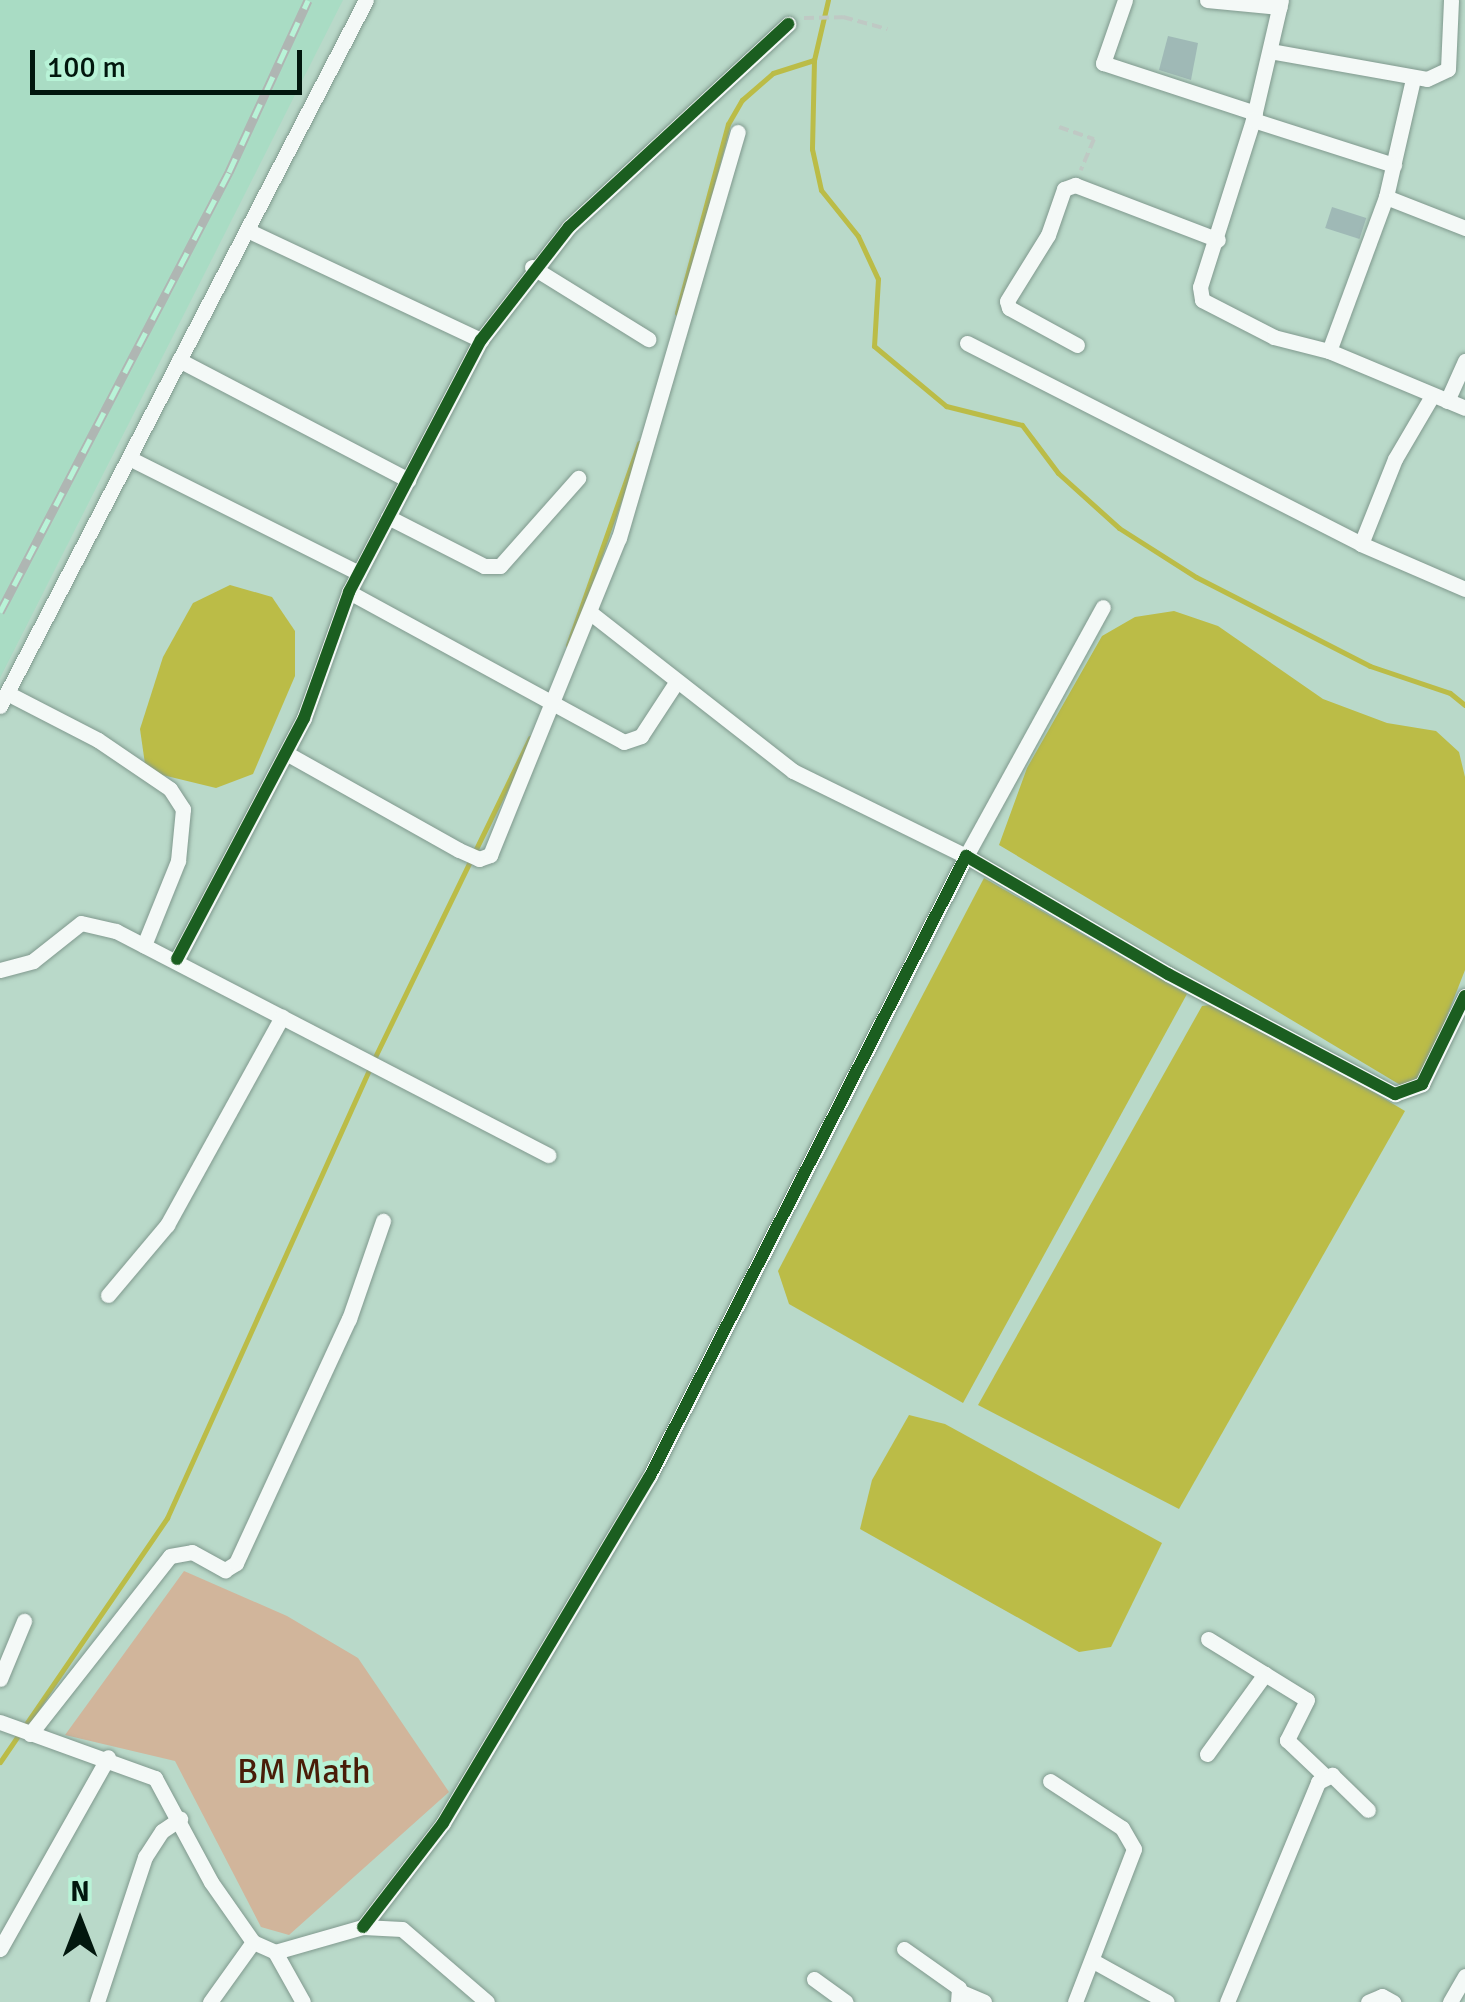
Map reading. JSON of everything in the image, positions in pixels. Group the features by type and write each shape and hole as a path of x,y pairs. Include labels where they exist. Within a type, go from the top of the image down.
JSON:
{"street":[{"path":"144,945 178,861 183,809 170,788 98,740 3,700 366,0"},
{"path":"1125,0 1103,63 1394,166"},
{"path":"1206,0 1281,3 1254,117 1200,287 1207,306 1274,337 1329,351 1465,408"},
{"path":"1270,51 1413,79 1448,69 1458,47 1451,0"},
{"path":"178,959 286,753 348,592 480,340 532,267 702,97 788,24"},
{"path":"1329,351 1386,197 1413,79"},
{"path":"286,753 474,857 492,850 550,699 592,614 693,298 738,132"},
{"path":"1078,345 1010,308 1008,301 1048,235 1064,189 1075,185 1218,240"},
{"path":"1386,197 1465,228"},
{"path":"247,230 480,340"},
{"path":"532,267 648,339"},
{"path":"967,343 1360,544 1465,589"},
{"path":"180,360 409,480"},
{"path":"1360,544 1395,459 1465,362"},
{"path":"128,458 360,574"},
{"path":"388,517 484,566 500,566 578,478"},
{"path":"348,592 550,699 614,739 633,742 675,684"},
{"path":"363,1927 413,1868 481,1764 650,1476 966,856 1103,607"},
{"path":"592,614 675,684 793,771 966,856 1168,974 1395,1094 1422,1084 1465,996"},
{"path":"0,970 33,960 81,924 144,945 178,959 384,1072 548,1154"},
{"path":"108,1295 168,1225 282,1017"},
{"path":"383,1221 349,1319 236,1563 224,1570 192,1552 170,1556 16,1729 108,1757 156,1778 211,1882 252,1942 276,1952 363,1927 389,1926 418,1937 486,2002"},
{"path":"0,1679 24,1621"},
{"path":"1208,1639 1307,1700 1309,1708 1287,1740 1325,1776"},
{"path":"1207,1754 1265,1674"},
{"path":"0,1949 108,1757"},
{"path":"1325,1776 1332,1775 1368,1810"},
{"path":"1226,2002 1287,1843 1325,1776"},
{"path":"1050,1781 1132,1837 1130,1870 1075,2002"},
{"path":"97,2002 145,1856 162,1831 180,1820"},
{"path":"210,2002 252,1942"},
{"path":"904,1949 960,1997 984,2002"},
{"path":"276,1952 303,2002"},
{"path":"1094,1962 1167,2002"},
{"path":"1450,2002 1465,1976"},
{"path":"814,1980 846,2002"},
{"path":"1368,2002 1382,1996 1393,2002"}],"path":[{"path":"788,24 814,14 887,29"},
{"path":"1059,127 1094,139 1075,185"}],"shaded area":[{"path":"0,0 343,0 0,678"},
{"path":"230,585 272,597 295,631 295,676 253,774 216,788 146,771 140,729 163,657 193,603"},
{"path":"1174,611 1218,626 1323,699 1387,723 1436,731 1459,752 1465,777 1465,970 1424,1075 1402,1086 999,845 1027,768 1102,636 1135,617"},
{"path":"984,878 1187,994 963,1403 789,1304 778,1271"},
{"path":"1224,1003 1405,1111 1179,1509 978,1405 1202,1006"},
{"path":"909,1415 945,1424 1162,1543 1111,1647 1079,1652 860,1529 872,1480"}],"green space":[{"name":"BM Math","path":"184,1571 287,1616 358,1658 449,1792 289,1935 261,1927 175,1761 65,1735"}],"building":[{"path":"1168,36 1198,43 1191,80 1159,70"},
{"path":"1332,207 1366,218 1359,239 1325,228"}],"waterway":[{"path":"828,0 814,60 812,149 821,190 858,236 878,279 874,346 946,406 1022,425 1058,473 1119,528 1196,577 1370,666 1450,693 1465,705"},
{"path":"677,313 728,124 742,100 773,73 814,60"},
{"path":"568,645 639,443"},
{"path":"0,1762 167,1518 374,1059 530,738"}],"railway":[{"path":"0,612 229,172 308,0"}],"cycle path":[{"path":"177,959 304,718 349,592 481,340 569,227 788,24"},
{"path":"363,1927 443,1823 650,1476 966,856 1168,974 1395,1094 1422,1084 1465,996"}]}
